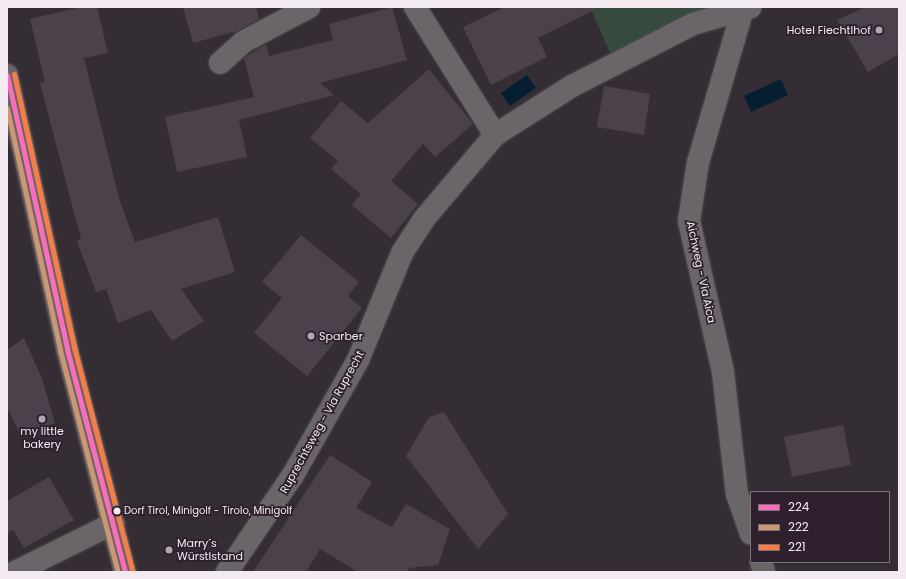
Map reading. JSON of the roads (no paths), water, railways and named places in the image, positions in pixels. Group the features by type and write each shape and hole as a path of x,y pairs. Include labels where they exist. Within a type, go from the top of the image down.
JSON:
{"street":[{"path":"220,63 243,42 309,7"},
{"path":"415,7 495,135"},
{"name":"Aichweg - Via Aica","path":"495,135 572,86 693,24 746,10"},
{"name":"Aichweg - Via Aica","path":"746,10 698,162 689,220 723,372 737,494 750,531"},
{"path":"7,75 67,349 114,523 125,572"},
{"name":"Ruprechtsweg - Via Ruprecht","path":"228,572 293,475 358,360 402,253 424,219 495,135"},
{"path":"15,572 114,523"}],"water":[{"path":"527,75 536,88 510,106 501,93"},
{"path":"781,79 788,95 751,112 744,96"}],"place":[{"name":"Hotel Fiechtlhof","path":"879,30"},
{"name":"Sparber","path":"311,336"},
{"name":"my little bakery","path":"42,419"},
{"name":"Dorf Tirol, Minigolf - Tirolo, Minigolf","path":"117,511"},
{"name":"Marry´s Würstlstand","path":"169,550"}]}
